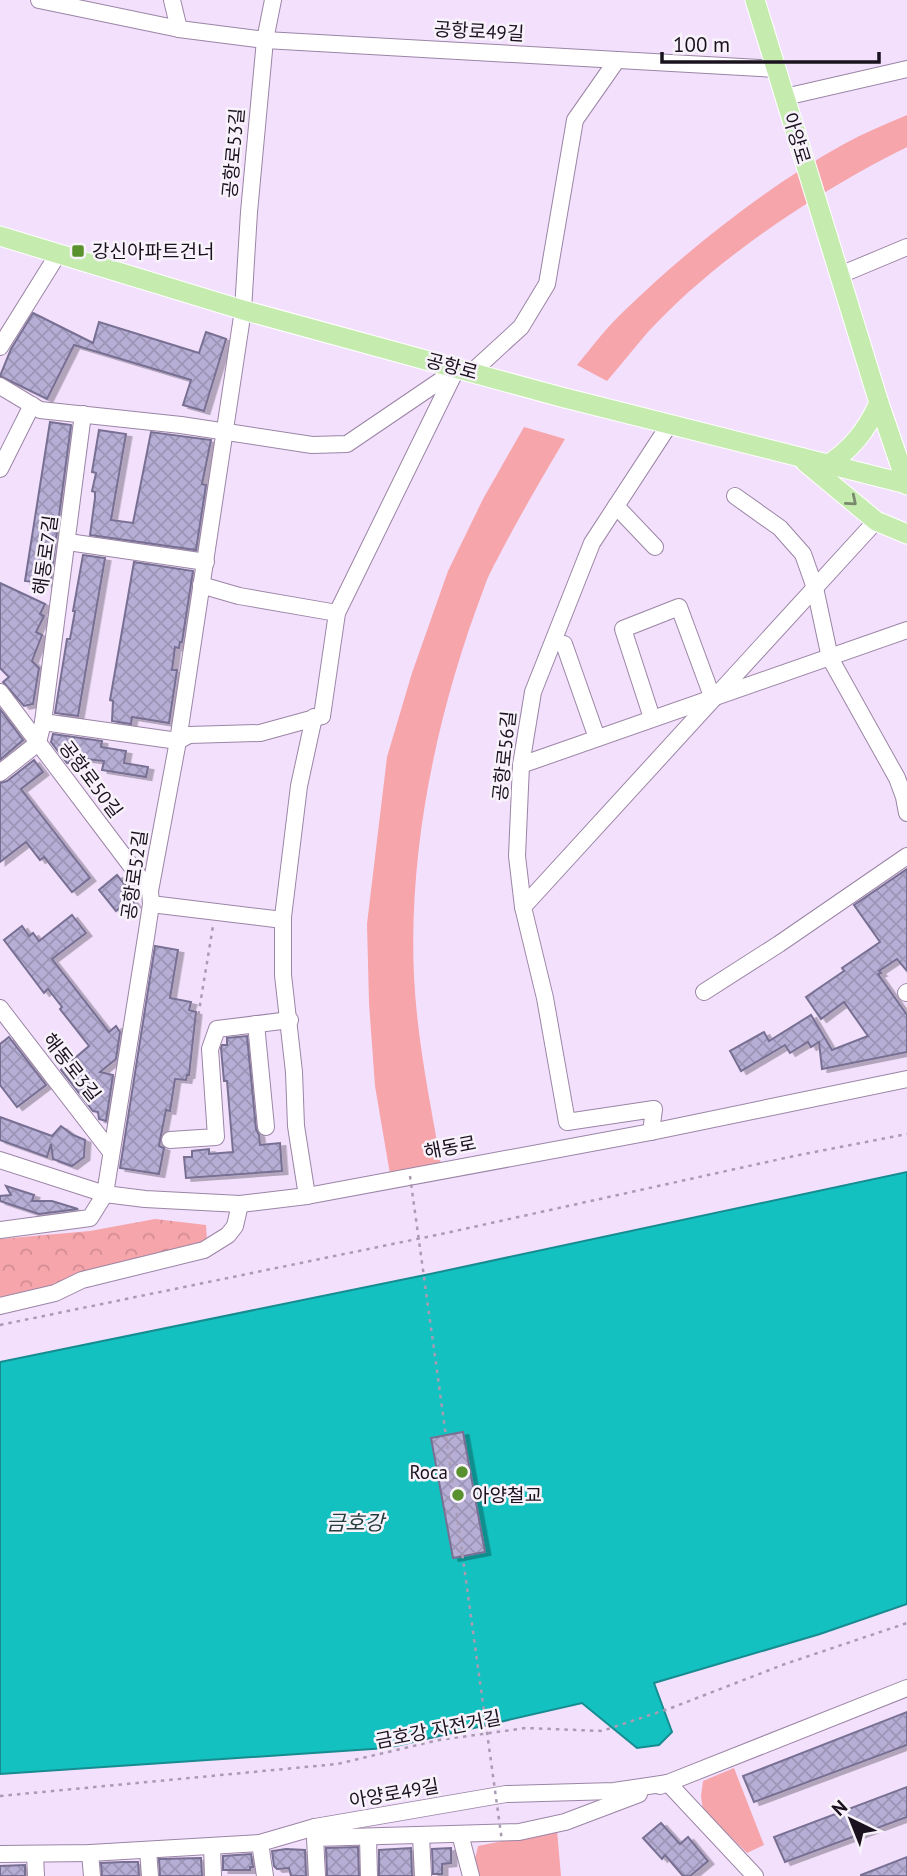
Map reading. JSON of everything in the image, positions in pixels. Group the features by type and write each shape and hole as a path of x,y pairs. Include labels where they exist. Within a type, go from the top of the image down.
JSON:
{"main road":[{"name":"아양로","path":"755,0 879,403 907,485"},
{"name":"공항로","path":"0,236 243,310 669,425 907,485"},
{"path":"827,466 856,442 867,428 879,403"},
{"path":"802,459 876,521 907,534"}],"street":[{"name":"공항로49길","path":"39,0 179,29 265,40 777,69"},
{"path":"172,0 179,29"},
{"name":"공항로53길","path":"243,310 265,40 273,0"},
{"path":"472,372 521,327 547,284 575,120 617,60"},
{"path":"785,97 907,69"},
{"path":"840,275 907,247"},
{"path":"0,347 58,254"},
{"name":"공항로52길","path":"105,1194 150,898 206,562 243,310"},
{"path":"0,386 40,410 226,431 312,445 347,444 456,370 337,612 322,716 299,786 283,920 284,975 290,1020 296,1126 307,1196"},
{"path":"0,469 32,405"},
{"name":"해동로7길","path":"38,743 68,542 83,414"},
{"name":"공항로56길","path":"651,1132 654,1108 567,1122 545,998 523,908 517,856 521,765 533,692 592,543 669,425"},
{"path":"735,496 780,528 797,545 815,588 830,658 897,778 907,813"},
{"path":"616,506 655,547"},
{"path":"523,908 876,521"},
{"path":"68,542 206,562"},
{"path":"201,585 251,598 337,612"},
{"path":"653,718 623,629 679,607 713,699"},
{"path":"521,765 907,630"},
{"path":"564,644 597,738"},
{"name":"공항로50길","path":"0,692 150,898"},
{"path":"43,722 178,741 188,734 260,733 322,716"},
{"path":"0,773 38,743"},
{"path":"704,992 907,856"},
{"path":"150,898 216,912 283,920"},
{"name":"해동로3길","path":"0,1007 111,1152"},
{"path":"170,1140 216,1137 210,1049 216,1029 290,1020"},
{"path":"257,1024 266,1127"},
{"name":"해동로","path":"0,1160 105,1194 240,1204 307,1196 651,1132 907,1079"},
{"path":"0,1230 90,1218 105,1194"},
{"path":"0,1306 55,1293 82,1280 204,1250 228,1235 234,1226 240,1204"},
{"path":"317,1876 315,1833 368,1836 460,1835 519,1832 565,1822 907,1688"},
{"path":"668,1783 755,1876"},
{"name":"아양로49길","path":"0,1854 90,1853 260,1843 506,1794 614,1791 668,1783"},
{"path":"460,1835 471,1876"},
{"path":"368,1836 369,1876"},
{"path":"421,1836 423,1876"},
{"path":"260,1843 265,1876"},
{"path":"212,1846 213,1876"},
{"path":"148,1850 150,1876"},
{"path":"90,1853 92,1876"},
{"path":"35,1855 36,1876"}],"path":[{"path":"197,1023 216,912"},
{"path":"0,1325 907,1134"},
{"path":"410,1176 502,1841"},
{"name":"금호강 자전거길","path":"0,1796 337,1764 451,1737 526,1728 602,1731 907,1623"}],"green space":[{"path":"907,115 907,147 838,184 736,253 675,305 648,332 607,381 577,365 623,312 728,221 815,161 859,136"},
{"path":"524,427 565,439 517,522 486,583 453,681 440,730 421,828 413,927 414,976 421,1049 442,1170 391,1180 375,1086 367,924 387,757 412,673 448,571 483,499"},
{"path":"155,1219 206,1225 207,1240 146,1258 74,1274 51,1288 0,1298 0,1239 90,1231"},
{"path":"734,1768 764,1845 747,1853 703,1810 703,1781"},
{"path":"557,1830 561,1876 479,1876 475,1859 478,1846"}],"water":[{"name":"금호강","path":"907,1172 907,1604 820,1634 654,1683 672,1732 659,1745 637,1748 582,1703 387,1748 0,1774 0,1362"}],"building":[{"path":"33,313 93,343 99,322 199,353 206,332 226,339 204,411 183,405 191,380 74,345 47,399 0,376 11,349"},
{"path":"50,422 71,425 50,584 25,581"},
{"path":"99,430 126,434 111,520 133,523 151,432 211,440 202,484 206,485 196,550 90,535 95,498 95,492 92,491 96,473 92,472"},
{"path":"83,555 105,558 78,716 55,713"},
{"path":"134,562 193,571 182,642 179,648 175,647 172,670 177,670 169,723 132,717 131,724 112,721 113,701 110,700"},
{"path":"0,583 45,604 40,614 44,616 36,632 42,635 32,661 39,668 33,704 24,706 3,682 9,677 0,668"},
{"path":"0,709 23,740 0,760"},
{"path":"53,734 102,741 101,747 126,751 124,763 148,767 146,777 102,770 104,761 70,757 67,763 51,742"},
{"path":"34,760 43,772 21,789 90,878 72,892 44,857 40,860 26,842 0,862 0,783 7,781"},
{"path":"907,869 907,971 897,959 878,974 907,1015 907,1052 822,1069 819,1042 811,1047 808,1042 790,1053 785,1045 741,1071 730,1051 764,1032 769,1041 811,1015 832,1050 868,1036 844,1002 821,1019 806,997 880,942 854,905"},
{"path":"117,875 134,896 131,899 135,904 125,912 121,907 116,911 99,890"},
{"path":"72,915 86,933 52,959 109,1032 116,1026 120,1032 116,1059 100,1072 113,1075 106,1121 99,1119 98,1112 93,1111 61,1070 89,1046 48,989 44,993 4,940 22,926 29,936 33,933 39,941"},
{"path":"155,946 178,950 170,998 191,1002 189,1010 196,1012 189,1075 186,1080 175,1079 170,1111 166,1110 159,1146 164,1148 159,1174 120,1168"},
{"path":"247,1036 260,1145 280,1143 282,1171 186,1178 184,1157 192,1157 192,1151 209,1149 209,1154 233,1152 227,1081 224,1081 221,1048 222,1045 227,1045 227,1038"},
{"path":"9,1037 46,1085 17,1107 0,1085 0,1044"},
{"path":"0,1117 52,1136 61,1126 85,1140 84,1157 72,1166 53,1159 51,1144 47,1157 0,1140"},
{"path":"6,1186 34,1195 32,1201 52,1201 78,1209 39,1214 0,1201 0,1196 11,1195"},
{"name":"아양철교","path":"463,1432 485,1552 453,1558 431,1438"},
{"path":"907,1712 907,1745 754,1802 743,1776"},
{"path":"907,1787 907,1817 785,1862 774,1837"},
{"path":"661,1823 680,1844 688,1837 708,1861 690,1876 683,1876 665,1855 662,1859 643,1838"},
{"path":"358,1847 359,1876 327,1876 326,1848"},
{"path":"411,1848 412,1876 379,1876 379,1850"},
{"path":"451,1848 451,1863 442,1864 442,1874 433,1874 432,1849"},
{"path":"305,1850 306,1876 291,1876 289,1868 277,1869 274,1866 272,1851"},
{"path":"251,1854 253,1867 250,1867 250,1870 223,1870 223,1856"},
{"path":"907,1857 907,1876 861,1876 861,1875"},
{"path":"201,1858 202,1876 160,1876 159,1859"},
{"path":"138,1862 139,1876 102,1876 101,1863"},
{"path":"25,1865 25,1876 0,1876 0,1866"}],"place":[{"name":"강신아파트건너","path":"78,251"},
{"name":"Roca","path":"462,1472"},
{"name":"아양철교","path":"458,1495"}]}
